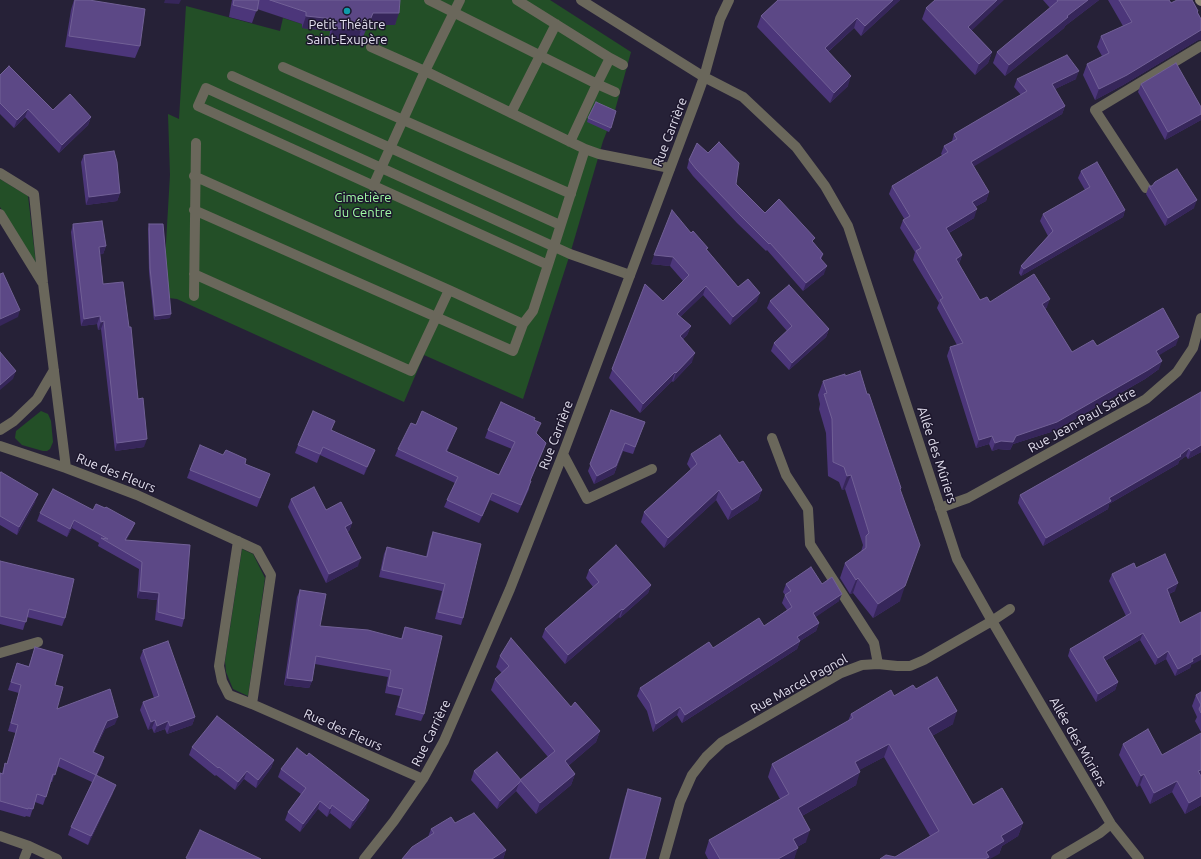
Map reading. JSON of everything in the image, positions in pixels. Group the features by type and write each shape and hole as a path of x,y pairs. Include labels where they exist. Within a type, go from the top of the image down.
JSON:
{"street":[{"path":"429,0 597,84 616,92"},
{"path":"373,186 425,71 460,0"},
{"path":"518,0 623,65"},
{"name":"Allée des Mûriers","path":"581,0 704,77 743,97 796,147 825,186 848,226 958,559 992,621 1111,824 1139,859"},
{"name":"Rue Carrière","path":"364,859 394,821 423,779 444,741 510,589 563,454 704,77 720,19 729,0"},
{"path":"511,113 556,24"},
{"path":"1146,188 1095,110 1201,46"},
{"path":"371,47 425,71 585,149 599,154 670,168"},
{"path":"570,142 610,58"},
{"path":"283,67 571,194"},
{"path":"232,76 560,225"},
{"path":"548,265 198,106 206,88 570,254 630,275"},
{"path":"194,296 194,176 196,143"},
{"path":"194,210 513,351 524,324 533,311 585,149"},
{"name":"Rue des Fleurs","path":"0,173 34,194 43,283 66,468 137,495 257,550 271,575 252,704"},
{"path":"194,176 524,324"},
{"name":"Rue des Fleurs","path":"0,214 43,283"},
{"path":"194,274 411,371 449,290"},
{"name":"Rue Jean-Paul Sartre","path":"940,508 968,498 1146,399 1177,372 1193,348 1201,318"},
{"path":"0,430 14,420 37,398 54,370"},
{"path":"772,438 786,475 808,509 810,544 874,643 878,664"},
{"path":"0,446 66,468"},
{"path":"563,454 587,499 652,469"},
{"name":"Rue des Fleurs","path":"238,541 219,666 222,681 229,695 423,779"},
{"name":"Rue Marcel Pagnol","path":"664,859 680,802 692,775 706,757 722,742 841,673 862,665 878,664 910,666 924,660 1010,609"},
{"path":"0,653 38,642"},
{"path":"1056,859 1100,833 1111,824"},
{"path":"0,836 29,846 57,859"},
{"path":"24,859 29,846"}],"green space":[{"name":"Cimetière du Centre","path":"396,0 550,0 631,52 609,132 607,131 603,141 570,254 523,399 424,355 404,402 177,299 169,298 165,260 170,175 168,114 179,119 186,6 280,31 283,18 302,24 302,28 358,36 368,25 380,26"},
{"path":"0,179 28,196 36,264 0,207"},
{"path":"41,411 48,414 51,421 53,442 50,449 47,451 22,445 15,438 16,431"},
{"path":"242,549 253,554 265,578 248,696 233,689 226,672 225,661"}],"building":[{"path":"75,0 89,0 145,9 140,46 69,36"},
{"path":"234,0 259,0 257,11 233,5"},
{"name":"Petit Théâtre Saint-Exupère","path":"270,0 400,0 399,13 373,13 368,25 362,24 361,30 333,28 334,19 306,16 306,12"},
{"path":"778,0 893,0 865,26 857,18 825,48 851,76 834,93 761,16"},
{"path":"935,0 997,0 968,27 992,52 979,64 926,8"},
{"path":"1057,0 1088,0 1009,65 997,52 1058,1"},
{"path":"1119,0 1169,0 1171,3 1177,0 1192,0 1201,19 1201,30 1127,75 1099,89 1087,64 1109,53 1101,36 1132,22"},
{"path":"1067,55 1079,71 1052,84 1065,106 971,162 989,192 972,202 977,209 946,228 962,255 956,259 980,300 987,297 990,302 1034,274 1050,299 1042,304 1072,352 1093,340 1097,346 1163,308 1179,337 1156,351 1162,361 1057,422 1016,436 1013,442 1001,441 995,443 992,436 979,440 950,347 963,343 940,300 943,298 916,251 921,248 903,220 910,216 892,186 948,152 944,146 957,139 954,134 1027,91 1017,79"},
{"path":"1176,63 1201,107 1201,114 1168,132 1141,84"},
{"path":"9,66 53,110 70,94 91,117 62,145 28,109 17,120 0,103 0,75"},
{"path":"596,102 616,111 611,128 588,118"},
{"path":"719,142 739,163 736,184 765,213 779,199 815,238 812,241 823,254 820,258 827,266 806,283 770,243 769,244 740,215 689,160 697,143 708,153"},
{"path":"114,151 117,162 120,193 89,197 84,155"},
{"path":"1097,162 1125,210 1024,269 1021,266 1053,231 1043,214 1090,187 1081,171"},
{"path":"1177,169 1197,200 1168,218 1149,186 1152,186 1155,182"},
{"path":"672,210 691,233 693,231 708,248 706,249 738,287 748,279 760,293 733,317 706,286 677,314 691,326 680,336 695,353 643,404 612,369 645,284 663,301 689,275 673,257 654,255"},
{"path":"102,221 106,246 99,247 103,284 123,282 129,327 131,327 138,399 143,398 147,439 117,443 104,321 101,322 100,316 84,319 73,224"},
{"path":"149,224 163,224 171,314 155,316 150,268"},
{"path":"3,273 20,310 0,319 0,274"},
{"path":"789,285 829,329 792,363 774,343 792,326 770,301"},
{"path":"0,352 16,371 0,385"},
{"path":"860,371 920,545 905,586 878,604 858,578 856,580 845,563 866,548 866,536 869,533 851,475 847,476 844,467 833,462 832,419 824,394 827,393 823,381"},
{"path":"1201,392 1201,445 1191,451 1189,448 1180,455 1181,456 1109,498 1111,501 1046,538 1020,495"},
{"path":"501,402 535,418 534,420 541,423 536,433 546,443 521,505 492,493 482,516 447,500 458,477 398,449 411,423 416,425 422,411 457,428 446,451 499,475 515,442 488,430"},
{"path":"611,410 645,422 635,447 625,443 616,466 597,476 590,464"},
{"path":"313,411 335,421 331,430 375,450 367,467 323,447 320,454 298,445"},
{"path":"720,435 739,463 743,461 762,490 732,510 719,490 668,538 644,512 697,464 691,454"},
{"path":"200,445 223,455 226,450 246,459 245,464 270,474 260,498 190,470"},
{"path":"1,472 38,494 19,527 0,516"},
{"path":"314,487 326,510 341,502 352,523 345,527 361,558 329,574 291,499"},
{"path":"53,489 93,510 96,504 105,508 106,507 135,523 125,540 190,545 184,619 158,612 159,593 140,591 142,562 101,538 108,539 74,520 70,529 40,513"},
{"path":"433,532 481,544 463,618 438,612 445,584 382,570 387,547 427,557"},
{"path":"616,545 651,585 568,655 545,629 599,582 589,570"},
{"path":"1165,554 1178,583 1167,589 1180,623 1201,612 1201,654 1192,659 1193,661 1178,669 1168,651 1158,658 1143,633 1103,657 1118,682 1098,694 1070,649 1131,613 1112,574 1134,563 1136,568"},
{"path":"0,561 74,579 65,618 29,609 26,622 0,616"},
{"path":"811,567 822,584 832,577 842,594 813,613 819,623 797,637 800,641 685,715 680,707 656,724 650,703 640,688 709,642 713,648 759,618 764,626 792,607 785,595 791,591 786,584"},
{"path":"300,590 326,594 320,626 368,630 402,639 405,627 442,636 424,714 398,707 403,689 388,686 391,670 316,656 312,681 287,678"},
{"path":"511,638 571,707 575,702 600,731 565,761 575,774 540,803 520,780 555,751 495,679 509,666 500,656"},
{"path":"168,641 195,717 170,726 168,721 157,726 155,720 151,722 143,702 159,696 143,650"},
{"path":"35,647 63,655 55,685 63,687 57,709 110,689 118,717 107,721 93,752 104,757 96,775 60,758 46,797 37,794 33,809 28,809 0,801 0,773 3,774 5,763 7,764 18,725 11,723 21,685 11,682 17,663 29,667"},
{"path":"937,677 957,711 928,728 973,805 1002,788 1023,823 1001,836 1004,841 986,852 989,857 985,859 880,859 886,855 895,857 939,831 889,744 855,762 860,772 798,808 810,830 793,839 798,848 778,859 720,859 709,840 789,794 772,764 853,718 851,714 891,690 894,696 913,685 916,689"},
{"path":"1201,692 1201,705 1196,695"},
{"path":"217,716 274,760 258,780 247,771 238,782 192,747"},
{"path":"1148,729 1162,755 1201,733 1201,770 1198,771 1201,776 1201,796 1189,803 1177,781 1154,793 1144,774 1141,776 1123,744"},
{"path":"297,748 307,756 309,753 369,800 353,821 332,805 330,809 320,801 303,824 288,812 306,788 281,769"},
{"path":"497,752 521,780 500,801 474,771"},
{"path":"96,775 116,785 91,836 71,827"},
{"path":"628,789 661,798 645,859 610,859"},
{"path":"474,813 506,850 492,859 402,859 412,847 434,833 431,829 451,817 455,823"},
{"path":"200,830 261,859 188,859 186,858"}],"place":[{"name":"Petit Théâtre Saint-Exupère","path":"347,11"}]}
